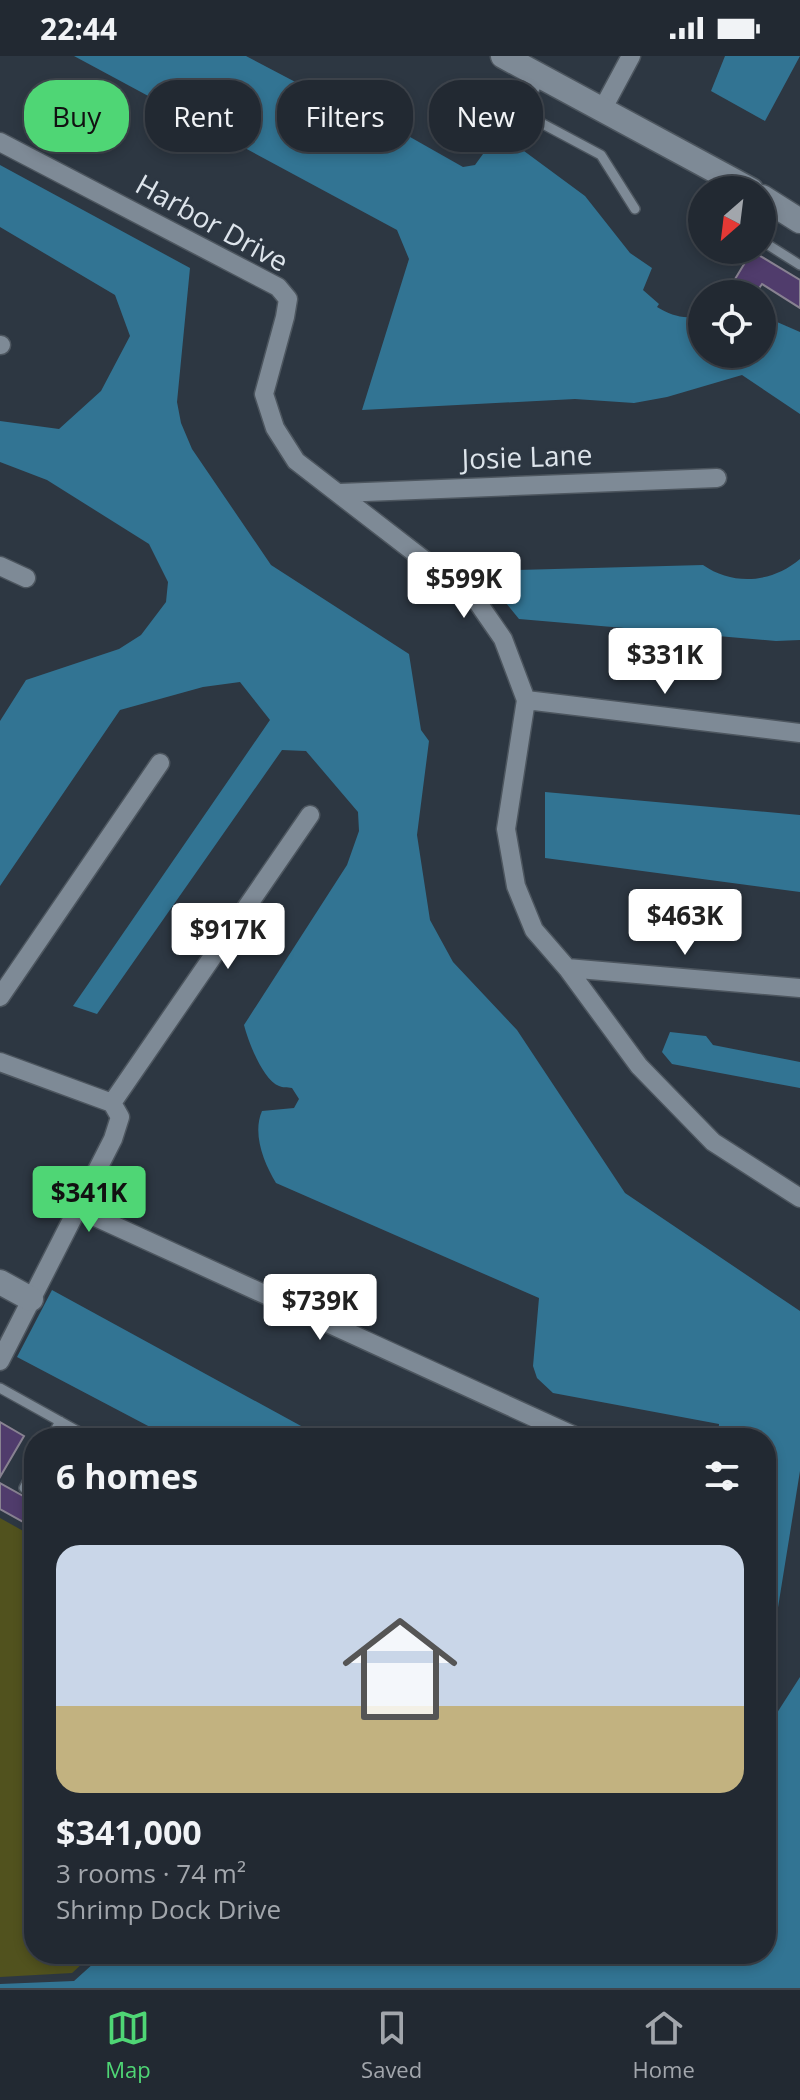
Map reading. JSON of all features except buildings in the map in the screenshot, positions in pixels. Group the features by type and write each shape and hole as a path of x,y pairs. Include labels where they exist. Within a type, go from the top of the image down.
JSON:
{"street":[{"path":"503,56 725,176"},
{"path":"602,110 631,56"},
{"name":"Harbor Drive","path":"0,142 278,287 288,299 264,394 275,428 296,461 476,600 503,639 526,700 506,829 516,886 534,930 567,968 639,1066 713,1142 800,1198"},
{"path":"776,206 800,221"},
{"name":"Josie Lane","path":"340,493 717,478"},
{"path":"0,566 26,578"},
{"path":"526,700 800,733"},
{"path":"0,997 160,763"},
{"path":"112,1103 310,815"},
{"path":"567,968 800,988"},
{"path":"0,1062 112,1103 120,1117 113,1139 0,1361"},
{"path":"78,1209 557,1428"},
{"path":"0,1282 31,1299"}],"lane":[{"path":"543,124 601,155 635,209"},
{"path":"776,249 800,265"},
{"path":"0,1388 72,1428"},
{"path":"56,1428 60,1421"}],"shaded area":[{"path":"0,1518 24,1531 24,1964 82,1964 72,1973 0,1977"}],"water":[{"path":"74,56 246,56 292,80 277,80 277,152 413,152 413,139 429,148 429,152 437,152 463,167 475,165 484,152 525,152 585,196 630,253 652,268 643,290 659,304 657,307 688,317 688,368 776,368 776,322 800,332 800,414 742,375 667,397 634,403 575,399 362,410 409,259 397,230 252,152 261,152 261,80 145,80 145,94 129,86 129,80 119,80"},
{"path":"725,56 800,56 765,121 711,91"},
{"path":"0,165 190,268 177,402 181,423 192,449 271,565 409,654 421,730 429,741 417,835 430,920 453,962 517,1030 625,1193 800,1311 800,1471 776,1620 776,1428 719,1428 719,1424 553,1393 537,1378 533,1366 539,1298 276,1183 259,1139 259,1120 262,1111 294,1108 299,1099 292,1088 279,1086 267,1076 244,1025 347,865 359,831 358,812 306,751 282,750 97,1014 73,1006 270,720 240,682 203,687 120,710 0,886 0,721 26,680 119,649 141,635 166,602 168,582 149,544 47,480 0,462 0,421 59,429 101,391 130,336 115,295 0,227"},
{"path":"800,559 800,640 776,641 519,619 480,571 703,565 727,576 752,579 777,573"},
{"path":"545,792 800,815 800,892 545,858"},
{"path":"670,1032 706,1036 713,1045 800,1062 800,1088 672,1064 662,1052"},
{"path":"52,1290 305,1428 152,1428 17,1357"},
{"path":"800,1677 800,1988 0,1988 0,1984 74,1981 93,1964 776,1964 776,1714"}]}
